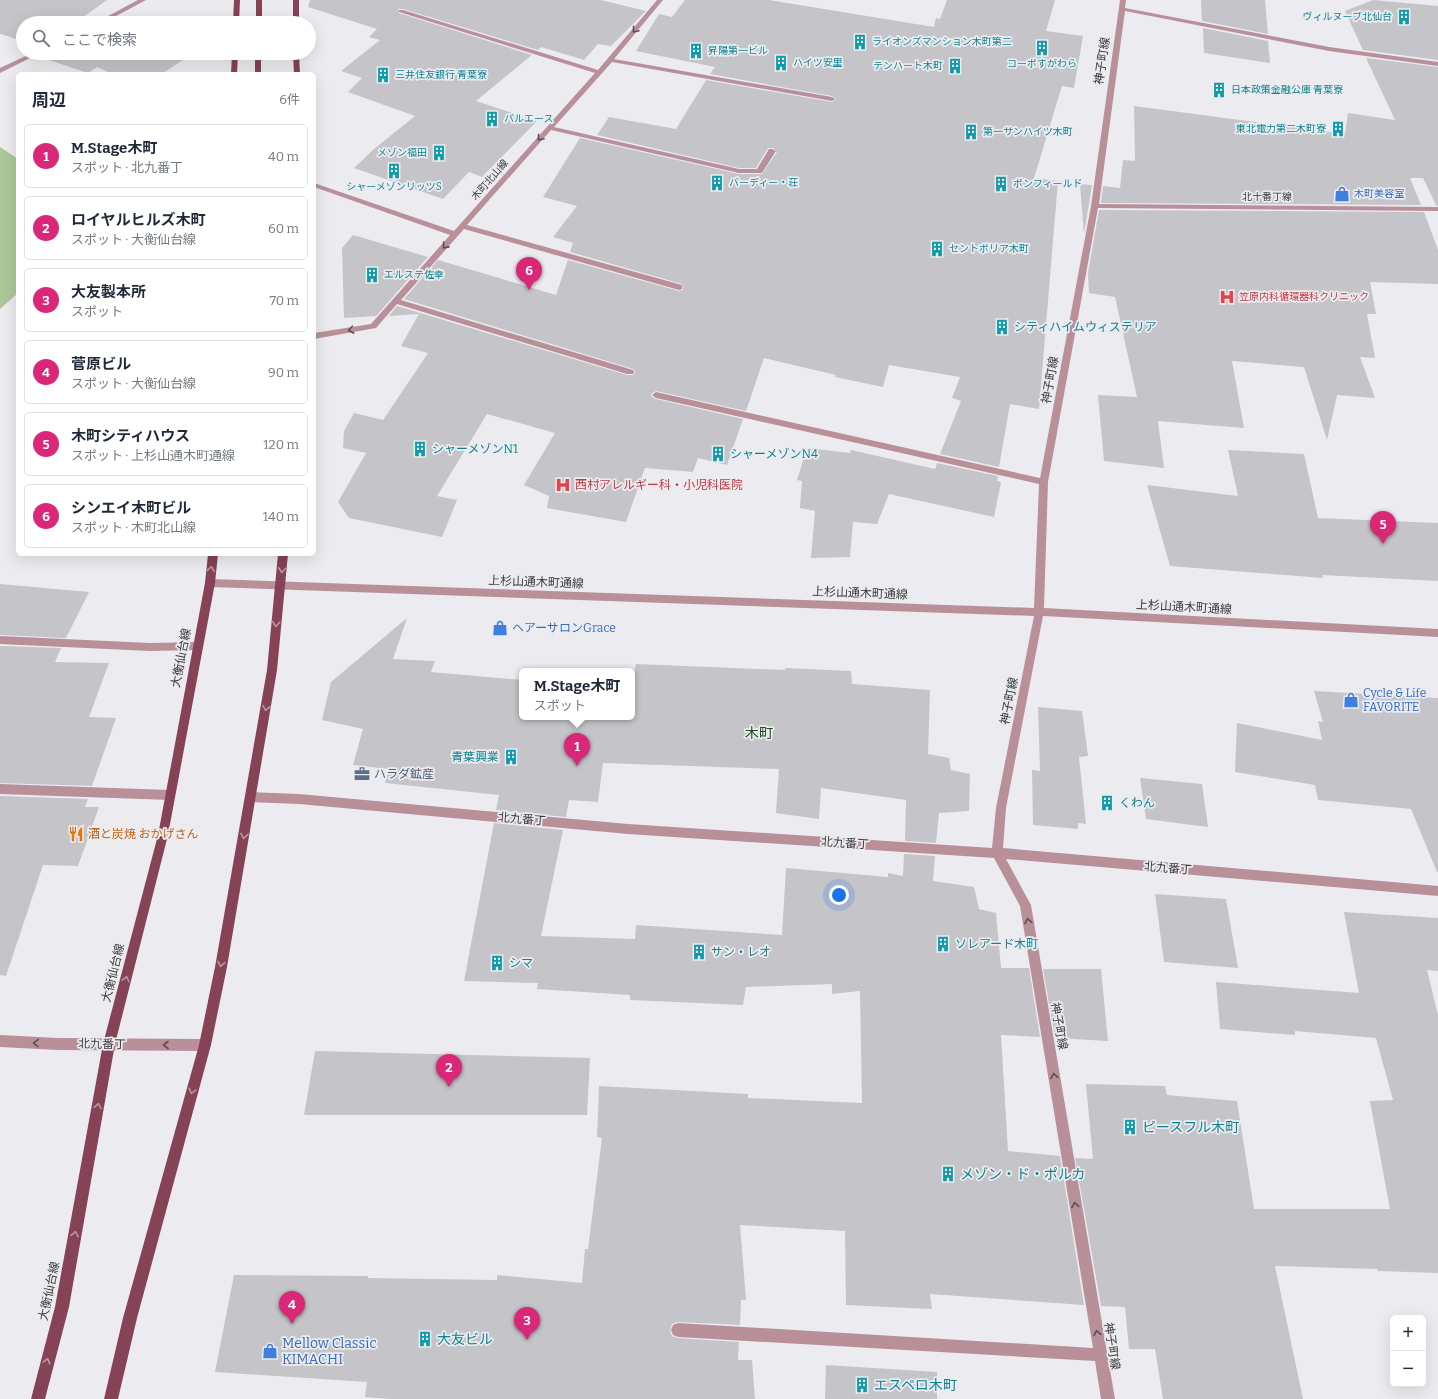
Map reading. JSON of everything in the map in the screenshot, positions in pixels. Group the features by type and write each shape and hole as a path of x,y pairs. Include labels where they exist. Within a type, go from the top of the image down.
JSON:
{"main road":[{"path":"236,16 237,0"},
{"path":"259,0 259,16"},
{"path":"296,0 296,16"},
{"path":"234,72 235,60"},
{"path":"258,60 258,72"},
{"path":"296,60 297,72"},
{"name":"大衡仙台線","path":"38,1399 62,1307 109,1044 163,834 210,583 213,556"},
{"path":"112,1399 130,1318 205,1045 221,966 272,670 283,556"}],"street":[{"path":"112,16 143,0"},
{"name":"木町北山線","path":"316,336 373,326 610,60 660,0"},
{"path":"1121,3 1329,49 1438,64"},
{"name":"神子町線","path":"1108,1399 1025,905 997,853 1001,808 1039,612 1044,482 1095,206 1121,3"},
{"path":"401,11 598,72"},
{"path":"0,71 23,60"},
{"path":"610,60 832,99"},
{"path":"550,128 739,171 759,171 772,151"},
{"path":"316,186 455,234"},
{"name":"北十番丁線","path":"1095,206 1438,209"},
{"path":"463,226 679,287"},
{"path":"395,301 630,372"},
{"path":"656,395 1044,482"},
{"name":"上杉山通木町通線","path":"210,583 1039,612 1438,633"},
{"path":"0,640 150,647 198,646"},
{"path":"0,789 119,794 170,794"},
{"name":"北九番丁","path":"251,797 299,799 628,829 997,853 1438,891"},
{"name":"北九番丁","path":"0,1041 205,1045"},
{"path":"678,1330 1100,1355"}],"green space":[{"path":"0,147 16,158 16,295 0,309"}],"building":[{"path":"0,0 107,0 85,16 16,16 16,39 0,34"},
{"path":"310,0 601,0 646,11 611,46 598,44 584,60 541,47 538,50 403,9 398,9 399,13 532,55 476,101 537,121 482,177 469,172 443,199 354,168 374,149 415,116 348,92 362,78 341,71 380,40 369,37 377,29 308,7"},
{"path":"685,0 769,0 934,27 936,18 940,19 947,0 1055,0 1046,31 1083,36 1074,88 1062,86 1034,178 1058,181 1039,409 1010,404 999,467 940,454 961,401 952,398 960,377 889,365 883,387 835,377 836,375 764,358 746,411 656,391 651,394 651,396 656,399 743,419 727,465 698,458 693,472 645,468 626,522 547,508 549,496 524,485 555,433 487,414 437,496 457,500 442,537 349,518 338,502 366,453 343,448 344,431 354,413 383,420 428,353 401,346 419,314 389,316 397,306 627,375 634,375 635,371 633,369 404,299 438,260 556,295 568,260 679,291 683,290 682,284 570,252 573,243 553,237 577,206 543,197 580,138 739,174 762,174 777,152 773,148 768,148 756,168 739,168 597,135 609,117 676,129 706,80 832,102 836,99 832,96 710,74 715,67 636,51 659,14 672,17"},
{"path":"1201,0 1265,0 1268,34 1202,21"},
{"path":"1373,0 1438,6 1438,60 1363,50 1345,11"},
{"path":"1203,28 1268,41 1270,63 1204,53"},
{"path":"1366,58 1438,67 1438,206 1436,205 1423,178 1410,178 1421,205 1101,203 1103,186 1120,188 1123,160 1135,161 1134,106 1345,134 1348,113 1395,120"},
{"path":"49,60 183,60 165,72 108,72 97,67 90,72 85,72"},
{"path":"1080,184 1092,185 1084,234"},
{"path":"1099,210 1424,212 1438,250 1438,284 1370,282 1376,314 1367,314 1375,358 1360,357 1375,398 1337,395 1327,440 1304,367 1232,361 1244,428 1158,421 1164,468 1104,461 1098,395 1137,397 1115,297 1089,293 1088,273"},
{"name":"エルステ佐幸","path":"353,235 428,257 376,316 344,318 342,248"},
{"path":"807,448 850,453 851,450 935,469 937,463 998,476 997,481 1001,482 994,517 889,494 877,524 853,522 850,557 811,558 815,511 800,508 802,481 797,480"},
{"path":"1228,450 1304,454 1318,518 1438,523 1438,581 1322,575 1323,578 1170,566 1147,485 1238,496"},
{"path":"0,584 89,592 66,638 0,635"},
{"path":"407,618 393,659 435,661 431,672 519,680 519,720 635,720 636,664 851,671 852,684 930,690 928,754 949,758 951,770 970,774 969,811 939,813 936,843 905,841 906,800 821,788 819,819 776,813 779,769 603,763 598,802 569,800 566,817 496,810 499,795 385,783 389,769 353,765 363,729 322,720 331,682"},
{"path":"0,646 61,648 55,662 109,663 89,717 116,718 92,786 0,783"},
{"path":"1314,691 1438,698 1438,872 1411,809 1318,800 1315,785 1235,772 1237,723 1322,740 1318,721 1323,722"},
{"path":"1038,707 1082,711 1088,756 1079,757 1086,824 1078,823 1078,829 1033,825 1032,770 1040,771"},
{"path":"1140,778 1202,784 1208,827 1146,819"},
{"path":"0,796 88,799 85,807 99,807 78,866 43,865 6,976 0,975"},
{"path":"494,823 563,830 541,936 635,939 636,925 782,935 786,868 888,877 888,873 903,876 904,854 935,856 933,881 974,887 979,909 996,913 1001,968 1029,968 1040,1037 1001,1035 1008,1151 1060,1156 1084,1305 930,1294 932,1309 846,1305 845,1231 740,1225 746,1300 741,1300 740,1325 678,1322 672,1324 670,1331 672,1336 678,1338 739,1342 738,1360 752,1360 755,1399 390,1399 365,1397 367,1382 215,1372 234,1275 368,1276 368,1278 497,1280 497,1275 582,1283 585,1249 588,1249 602,1138 597,1137 599,1086 748,1094 748,1098 862,1103 860,991 832,994 832,984 746,987 743,1005 630,1000 630,995 537,989 538,983 464,981"},
{"path":"1155,894 1226,899 1238,968 1164,962"},
{"path":"1344,912 1438,918 1438,971 1427,970 1438,1015 1438,1273 1378,1271 1377,1269 1275,1266 1303,1399 1163,1399 1155,1349 1129,1349 1125,1307 1101,1306 1075,1158 1093,1159 1086,1084 1165,1086 1167,1095 1237,1101 1254,1209 1390,1209 1370,1101 1393,1100 1376,1038 1295,1031 1295,1035 1220,1029 1216,982 1359,993"},
{"path":"1043,969 1101,969 1108,1041 1055,1038"},
{"path":"315,1051 590,1058 587,1115 304,1115"},
{"name":"エスペロ木町","path":"826,1365 937,1372 937,1399 825,1399"}],"place":[{"name":"ヴィルヌーブ北仙台","path":"1404,17"},
{"name":"ライオンズマンション木町第二","path":"860,42"},
{"name":"コーポすがわら","path":"1042,48"},
{"name":"昇陽第一ビル","path":"696,51"},
{"name":"ハイツ安里","path":"781,63"},
{"name":"テンハート木町","path":"955,66"},
{"name":"三井住友銀行 青葉寮","path":"383,75"},
{"name":"日本政策金融公庫 青葉寮","path":"1219,90"},
{"name":"パルエース","path":"492,119"},
{"name":"東北電力第二木町寮","path":"1338,129"},
{"name":"第一サンハイツ木町","path":"971,132"},
{"name":"メゾン福田","path":"439,153"},
{"name":"シャーメゾンリッツS","path":"394,171"},
{"name":"バーディー・荘","path":"717,183"},
{"name":"ボンフィールド","path":"1001,184"},
{"name":"木町美容室","path":"1342,194"},
{"name":"セントポリア木町","path":"937,249"},
{"name":"エルステ佐幸","path":"372,275"},
{"name":"シンエイ木町ビル","path":"529,290"},
{"name":"笠原内科循環器科クリニック","path":"1227,297"},
{"name":"シティハイムウィステリア","path":"1002,327"},
{"name":"シャーメゾンN1","path":"420,449"},
{"name":"シャーメゾンN4","path":"718,454"},
{"name":"西村アレルギー科・小児科医院","path":"563,485"},
{"name":"木町シティハウス","path":"1383,544"},
{"name":"ヘアーサロンGrace","path":"500,628"},
{"name":"Cycle & Life FAVORITE","path":"1351,700"},
{"name":"青葉興業","path":"511,757"},
{"name":"M.Stage木町","path":"577,766"},
{"name":"ハラダ鉱産","path":"362,774"},
{"name":"くわん","path":"1107,803"},
{"name":"酒と炭焼 おかげさん","path":"76,834"},
{"name":"ソレアード木町","path":"943,944"},
{"name":"サン・レオ","path":"699,952"},
{"name":"シマ","path":"497,963"},
{"name":"ロイヤルヒルズ木町","path":"449,1087"},
{"name":"ピースフル木町","path":"1130,1127"},
{"name":"メゾン・ド・ポルカ","path":"948,1174"},
{"name":"菅原ビル","path":"292,1324"},
{"name":"大友ビル","path":"425,1339"},
{"name":"大友製本所","path":"527,1340"},
{"name":"Mellow Classic KIMACHI","path":"270,1351"},
{"name":"エスペロ木町","path":"862,1385"}],"district":[{"name":"木町","path":"759,733"}]}
